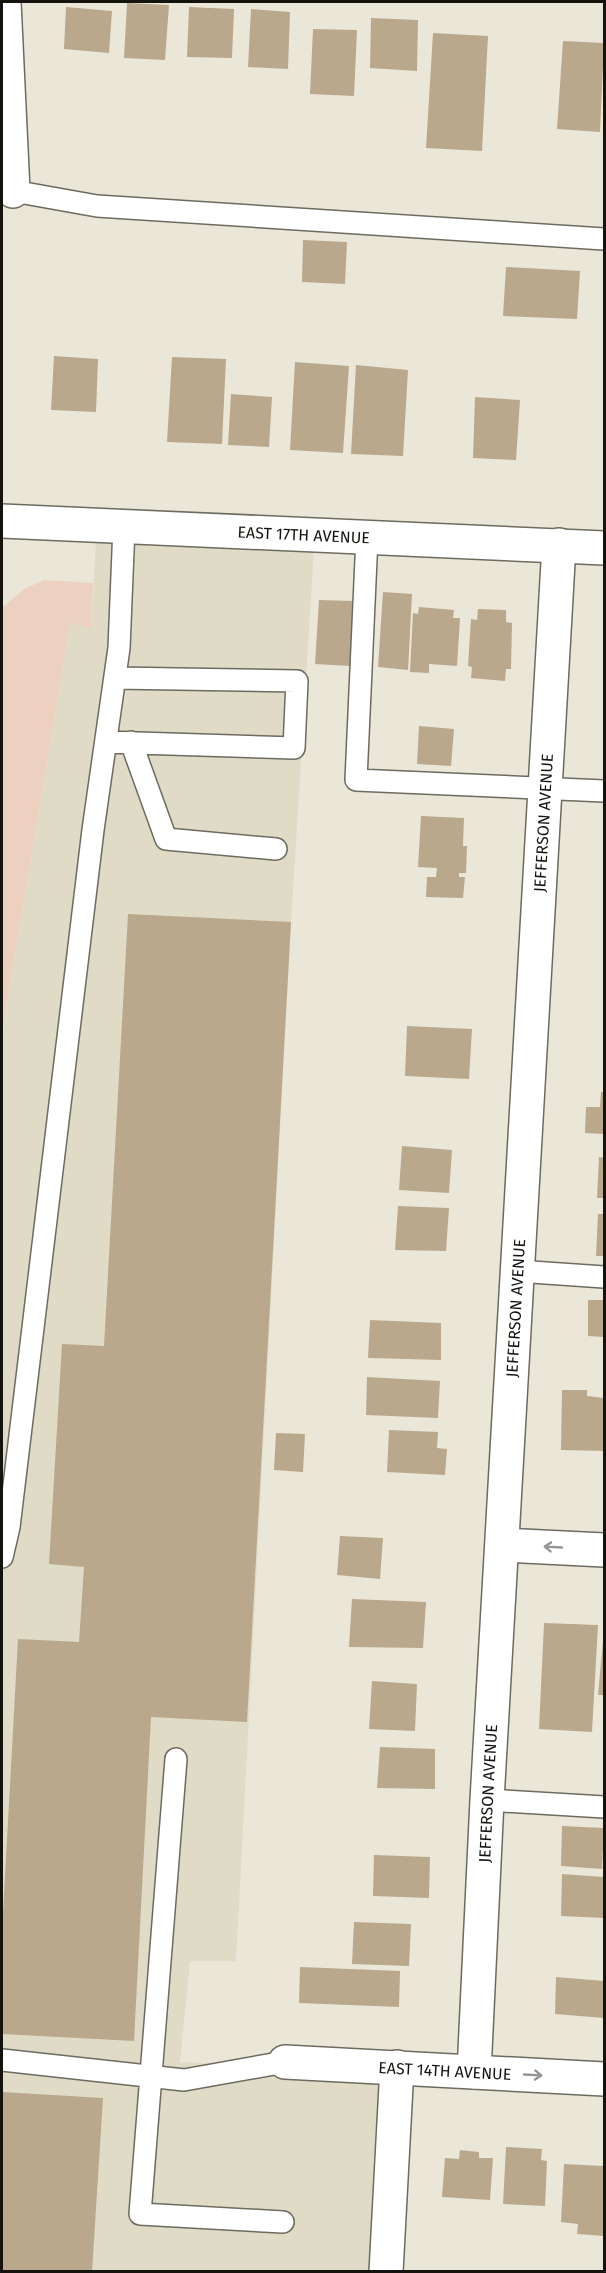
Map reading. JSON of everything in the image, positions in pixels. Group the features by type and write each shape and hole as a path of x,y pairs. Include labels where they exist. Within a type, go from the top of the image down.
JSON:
{"street":[{"path":"4,2 12,191"},
{"name":"EAST 17TH AVENUE","path":"2,521 604,548"},
{"name":"JEFFERSON AVENUE","path":"474,2072 487,1800 559,545"},
{"path":"502,1545 604,1550"},
{"name":"EAST 14TH AVENUE","path":"285,2062 604,2079"},
{"path":"386,2271 397,2067"}],"lane":[{"path":"12,191 97,206 604,238"},
{"path":"2,1557 9,1527 93,830 119,648 124,527"},
{"path":"367,537 356,780 604,791"},
{"path":"106,742 294,748 297,681 115,678"},
{"path":"131,742 166,839 276,849"},
{"path":"517,1271 604,1276"},
{"path":"176,1759 140,2214 283,2222"},
{"path":"487,1800 604,1807"},
{"path":"2,2060 184,2080 285,2062"}],"shaded area":[{"path":"97,526 315,533 291,922 236,1961 190,1961 180,2062 399,2073 390,2271 2,2272 2,1033 70,622 91,627"},
{"path":"44,580 93,583 91,628 70,623 2,1033 2,604 4,606 26,588"}],"building":[{"path":"127,3 169,5 165,60 124,58"},
{"path":"66,7 112,11 109,53 64,49"},
{"path":"189,7 234,9 232,58 187,57"},
{"path":"251,9 290,12 288,69 248,67"},
{"path":"371,18 418,20 417,71 370,68"},
{"path":"313,29 357,30 354,96 310,94"},
{"path":"433,33 488,36 482,151 426,148"},
{"path":"563,41 604,43 600,132 557,129"},
{"path":"303,240 347,242 345,284 302,282"},
{"path":"506,267 580,271 577,319 503,316"},
{"path":"54,356 98,359 96,412 51,410"},
{"path":"172,357 226,359 222,444 167,442"},
{"path":"295,362 349,366 343,453 290,450"},
{"path":"356,365 408,370 403,456 351,454"},
{"path":"231,394 272,397 269,447 228,445"},
{"path":"475,397 520,400 516,460 473,458"},
{"path":"383,592 412,594 408,670 378,667"},
{"path":"319,600 354,601 350,666 315,664"},
{"path":"419,607 454,610 453,618 460,618 457,666 429,664 429,673 410,672 413,613 418,614"},
{"path":"478,609 506,610 506,622 512,623 511,669 506,669 505,681 471,678 472,667 468,666 471,619 477,620"},
{"path":"419,726 454,729 451,766 417,764"},
{"path":"421,816 464,818 463,846 467,846 466,873 459,873 459,877 465,877 463,898 426,897 427,877 436,877 437,868 418,867"},
{"path":"128,914 291,922 247,1722 151,1717 134,2041 2,2034 2,1931 18,1639 79,1642 84,1567 49,1564 62,1344 104,1346"},
{"path":"407,1026 472,1029 469,1079 405,1076"},
{"path":"601,1092 604,1092 604,1134 585,1133 586,1107 600,1107"},
{"path":"402,1146 452,1150 449,1193 399,1190"},
{"path":"599,1157 604,1158 604,1198 597,1198"},
{"path":"398,1206 449,1208 446,1251 395,1250"},
{"path":"598,1214 604,1214 604,1256 596,1256"},
{"path":"588,1300 604,1300 604,1337 588,1336"},
{"path":"370,1320 441,1323 441,1360 368,1358"},
{"path":"367,1377 440,1381 438,1418 366,1415"},
{"path":"562,1390 587,1390 587,1396 604,1398 604,1451 561,1450"},
{"path":"389,1430 438,1432 437,1448 447,1449 445,1475 387,1472"},
{"path":"276,1433 305,1434 303,1472 274,1470"},
{"path":"340,1536 383,1538 380,1579 337,1575"},
{"path":"352,1599 426,1602 423,1648 349,1647"},
{"path":"544,1623 598,1625 592,1732 539,1729"},
{"path":"603,1640 604,1695 598,1695"},
{"path":"372,1681 417,1684 415,1731 369,1729"},
{"path":"380,1747 435,1749 435,1789 377,1788"},
{"path":"562,1826 604,1828 602,1869 561,1866"},
{"path":"374,1855 430,1857 429,1898 373,1896"},
{"path":"562,1874 604,1877 604,1918 561,1916"},
{"path":"354,1922 411,1924 409,1966 352,1964"},
{"path":"300,1967 400,1971 399,2007 299,2003"},
{"path":"556,1977 604,1981 604,2018 555,2014"},
{"path":"2,2092 103,2098 92,2272 2,2272"},
{"path":"506,2147 542,2149 541,2160 547,2161 545,2206 503,2204"},
{"path":"460,2150 479,2152 479,2158 493,2158 490,2200 442,2197 445,2158 459,2159"},
{"path":"564,2164 604,2166 604,2236 577,2234 578,2224 561,2222"}]}
